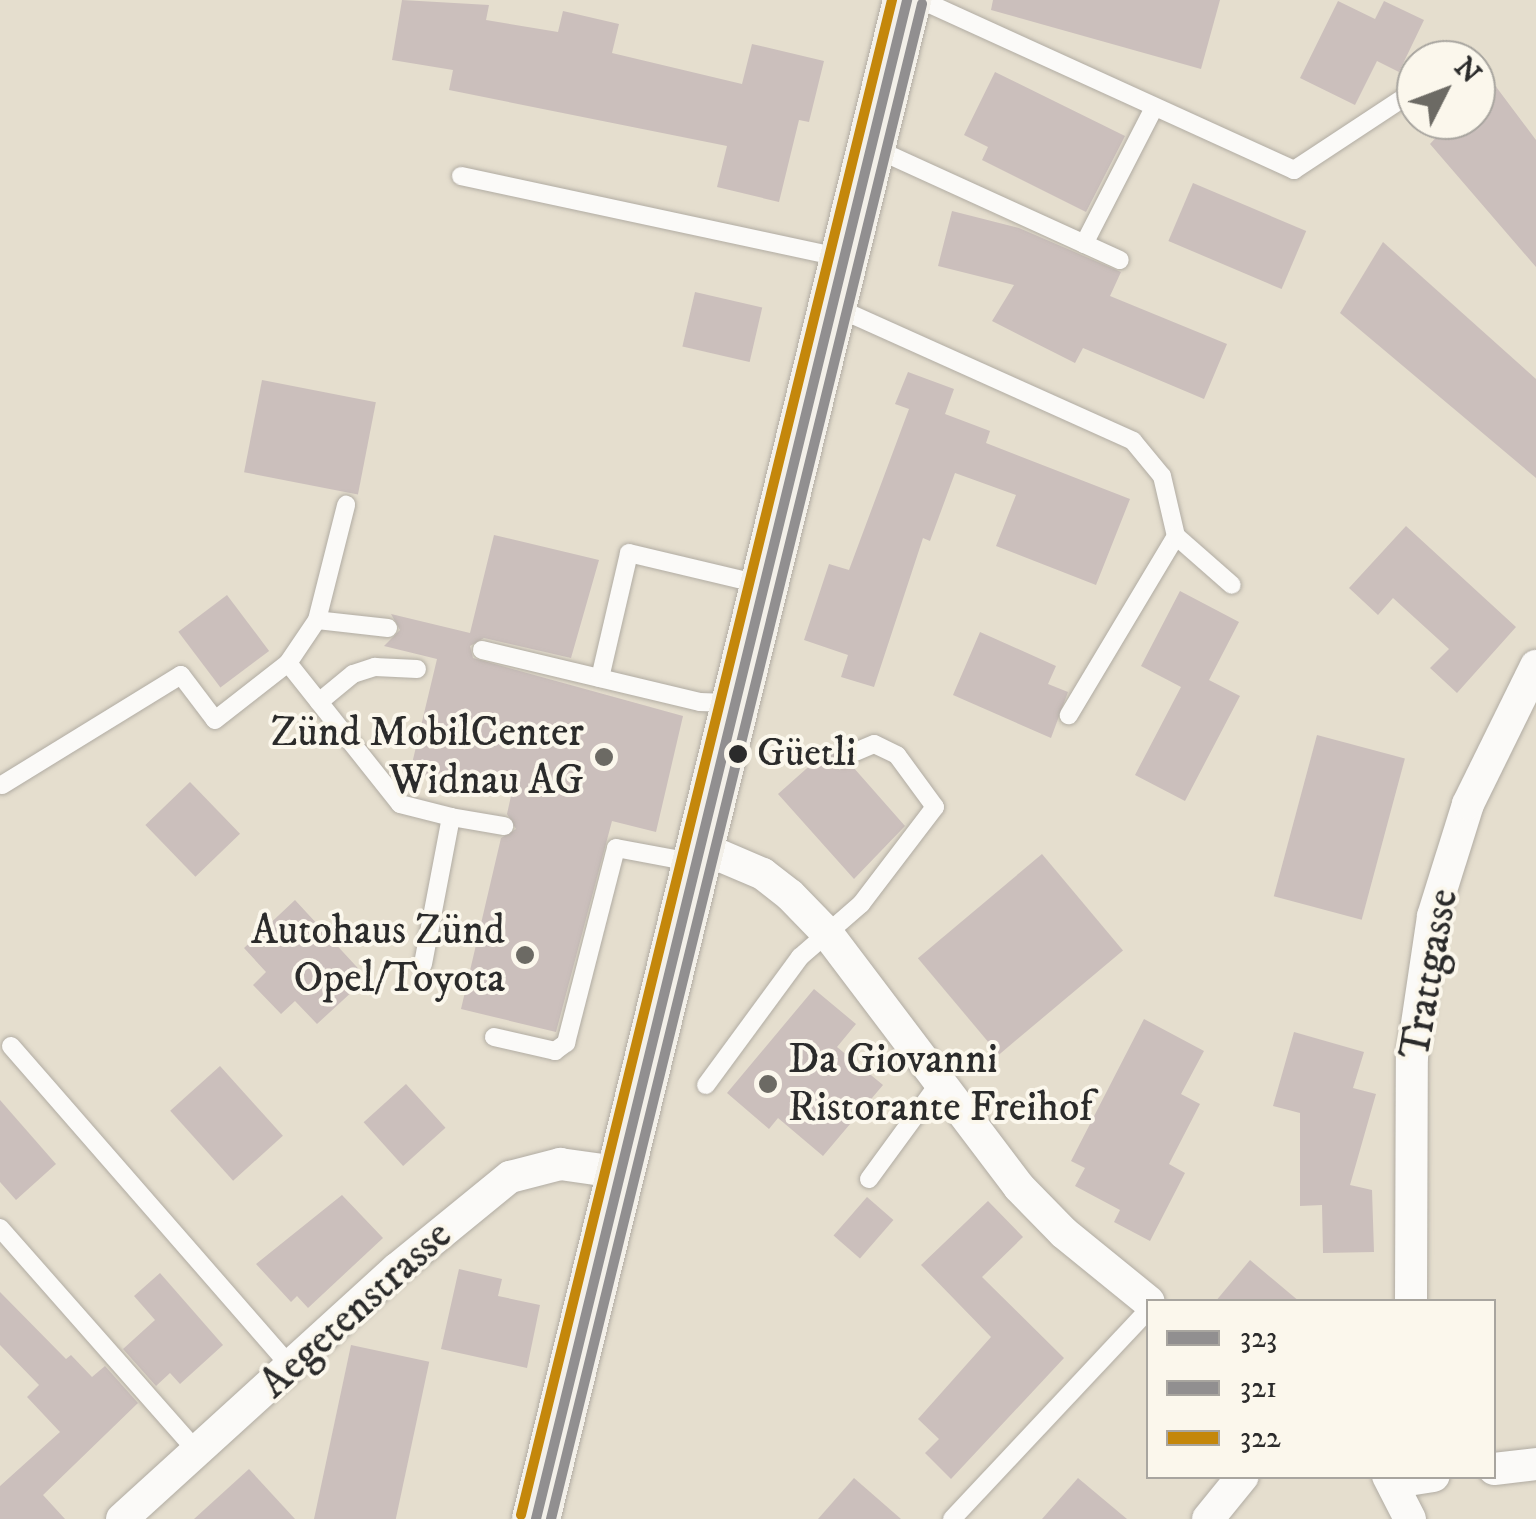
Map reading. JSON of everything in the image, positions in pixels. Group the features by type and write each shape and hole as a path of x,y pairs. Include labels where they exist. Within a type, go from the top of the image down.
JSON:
{"main road":[{"path":"536,1519 617,1172 736,703 828,304 908,0"}],"street":[{"name":"Trattgasse","path":"1411,1299 1412,1056 1432,916 1468,804 1536,666"},
{"path":"699,856 763,874 827,933 1020,1187 1064,1234 1146,1300"},
{"name":"Aegetenstrasse","path":"122,1519 397,1269 510,1177 560,1164 617,1172"},
{"path":"1496,1469 1536,1464"},
{"path":"1208,1519 1241,1479"},
{"path":"1393,1479 1410,1519"}],"lane":[{"path":"921,0 1294,170 1396,103"},
{"path":"1084,244 1154,108"},
{"path":"869,146 1120,260"},
{"path":"461,176 840,258"},
{"path":"828,304 1134,440 1162,476 1176,536 1232,585"},
{"path":"2,785 180,675 216,720 288,663 317,620 346,504"},
{"path":"1069,715 1176,536"},
{"path":"600,678 629,552 763,586"},
{"path":"317,620 388,628"},
{"path":"482,650 700,702 736,703"},
{"path":"288,663 400,804 504,826"},
{"path":"319,702 364,670 417,670"},
{"path":"706,1085 800,957 861,904 936,807 897,756 874,744 844,757"},
{"path":"423,964 451,817"},
{"path":"494,1037 555,1051 566,1043 610,848 699,856"},
{"path":"11,1046 292,1368"},
{"path":"869,1179 940,1082"},
{"path":"0,1228 196,1450"},
{"path":"952,1519 1146,1312"}],"building":[{"path":"402,0 489,5 486,20 558,32 563,11 619,24 612,53 742,84 752,44 824,61 809,122 799,120 779,202 717,187 727,146 449,90 453,70 392,60"},
{"path":"993,0 1220,0 1201,69 991,10"},
{"path":"1338,1 1375,19 1384,1 1424,20 1414,40 1396,40 1396,70 1377,61 1355,105 1300,78"},
{"path":"995,72 1125,136 1086,212 982,160 988,147 964,135"},
{"path":"1496,87 1536,140 1536,267 1430,144 1434,140 1496,140"},
{"path":"1193,183 1306,231 1282,289 1168,241"},
{"path":"952,211 1019,228 1121,272 1110,296 1227,344 1204,399 1083,348 1075,363 992,321 1014,285 938,266"},
{"path":"1383,242 1536,379 1536,478 1340,313"},
{"path":"695,292 762,308 750,362 682,347"},
{"path":"908,372 954,389 945,414 990,431 986,443 1130,499 1096,585 996,546 1016,495 955,473 930,541 923,538 874,687 841,677 848,655 804,640 829,564 849,570 909,409 895,404"},
{"path":"262,380 376,402 358,494 244,472"},
{"path":"1406,526 1516,627 1457,693 1430,668 1449,649 1393,598 1378,615 1349,588"},
{"path":"494,535 599,560 571,658 484,638 470,646 473,658 683,716 656,832 612,821 556,1032 461,1009 501,838 516,829 507,814 511,796 410,772 437,659 384,646 400,630 391,614 470,633"},
{"path":"1180,591 1239,622 1209,680 1240,696 1185,801 1135,775 1181,687 1141,666"},
{"path":"227,595 269,651 220,688 178,632"},
{"path":"980,632 1056,666 1048,684 1068,692 1051,738 953,695"},
{"path":"1317,735 1405,759 1362,920 1274,896"},
{"path":"833,745 836,766 853,767 905,826 854,879 778,794"},
{"path":"190,782 240,834 195,877 145,825"},
{"path":"1042,854 1123,951 999,1055 918,958"},
{"path":"295,900 367,978 317,1024 295,1001 281,1014 253,985 266,972 244,948"},
{"path":"814,989 856,1024 837,1047 883,1085 823,1156 778,1118 769,1129 727,1093"},
{"path":"1144,1019 1204,1051 1181,1094 1200,1104 1169,1164 1185,1173 1150,1241 1114,1222 1120,1210 1075,1186 1085,1168 1071,1161"},
{"path":"1294,1032 1364,1052 1353,1088 1376,1094 1350,1185 1372,1190 1374,1252 1323,1253 1322,1205 1300,1206 1300,1113 1273,1106"},
{"path":"220,1066 283,1136 233,1181 170,1111"},
{"path":"406,1084 445,1128 403,1166 364,1122"},
{"path":"0,1100 56,1164 16,1200 0,1182"},
{"path":"342,1195 383,1238 308,1308 297,1296 291,1302 256,1264"},
{"path":"867,1197 893,1220 860,1258 834,1235"},
{"path":"988,1201 1023,1237 982,1277 1064,1358 951,1479 925,1453 939,1439 918,1419 991,1337 921,1265"},
{"path":"1250,1260 1296,1299 1218,1299"},
{"path":"459,1269 502,1279 498,1296 540,1305 527,1368 441,1349"},
{"path":"160,1273 223,1345 180,1384 170,1373 156,1386 123,1349 155,1320 134,1296"},
{"path":"0,1292 66,1359 71,1355 92,1377 105,1366 138,1403 43,1495 65,1519 0,1519 0,1486 60,1432 27,1397 39,1385 0,1345"},
{"path":"351,1345 429,1362 396,1519 314,1519"},
{"path":"249,1469 295,1519 194,1519"},
{"path":"854,1478 901,1519 818,1519"},
{"path":"1078,1478 1127,1519 1042,1519"}],"transit line":[{"name":"322","path":"521,1515 892,0"},
{"name":"323","path":"536,1519 907,0"},
{"name":"321","path":"551,1519 922,4"}],"place":[{"name":"Güetli","path":"738,754"},
{"name":"Zünd MobilCenter Widnau AG","path":"604,757"},
{"name":"Autohaus Zünd Opel/Toyota","path":"525,955"},
{"name":"Da Giovanni Ristorante Freihof","path":"768,1084"}]}
